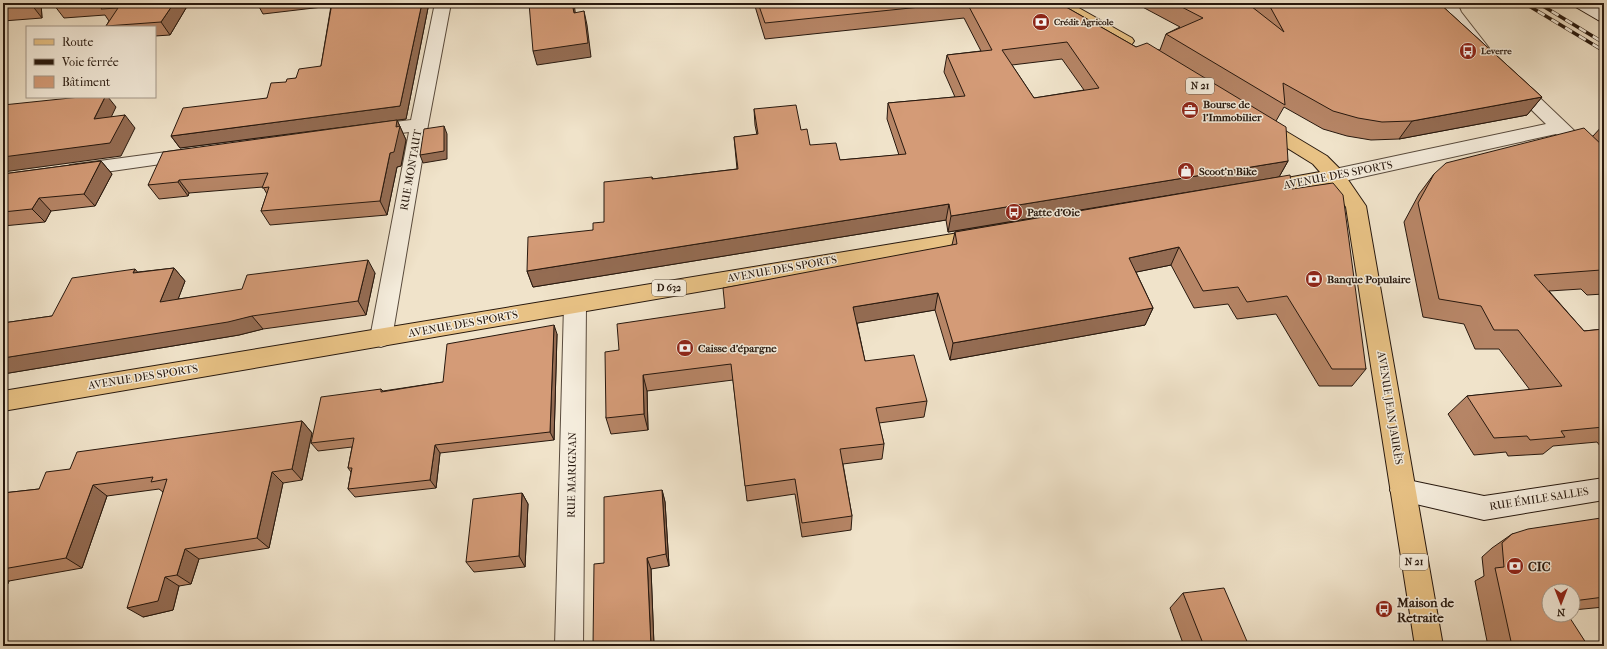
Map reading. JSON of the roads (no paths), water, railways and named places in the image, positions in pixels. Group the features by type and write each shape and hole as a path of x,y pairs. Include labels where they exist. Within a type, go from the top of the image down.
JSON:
{"main road":[{"path":"1059,3 1140,49"},
{"name":"N 21","path":"1244,114 1320,160 1335,176"},
{"name":"AVENUE DES SPORTS","path":"1244,192 1335,176"},
{"name":"AVENUE JEAN JAURÈS","path":"1335,176 1356,206 1429,646"},
{"name":"AVENUE DES SPORTS","path":"3,401 1001,233"}],"street":[{"name":"RUE MONTAUT","path":"380,338 443,3"},
{"path":"1449,3 1453,13 1498,67 1604,170"},
{"path":"1580,3 1604,18"},
{"path":"356,133 419,125"},
{"name":"AVENUE DES SPORTS","path":"1335,176 1559,127"},
{"path":"58,173 207,153"},
{"name":"RUE MARIGNAN","path":"568,646 575,305"},
{"name":"RUE ÉMILE SALLES","path":"1404,490 1484,508 1604,489"}],"railway":[{"path":"1524,3 1604,51"},
{"path":"1538,3 1604,43"}],"place":[{"name":"Crédit Agricole","path":"1041,22"},
{"name":"Leverre","path":"1468,51"},
{"name":"Bourse de l'Immobilier","path":"1190,110"},
{"name":"Scoot'n Bike","path":"1186,171"},
{"name":"Patte d'Oie","path":"1014,212"},
{"name":"Banque Populaire","path":"1314,279"},
{"name":"Caisse d'épargne","path":"685,348"},
{"name":"CIC","path":"1515,566"},
{"name":"Maison de Retraite","path":"1384,609"}]}
